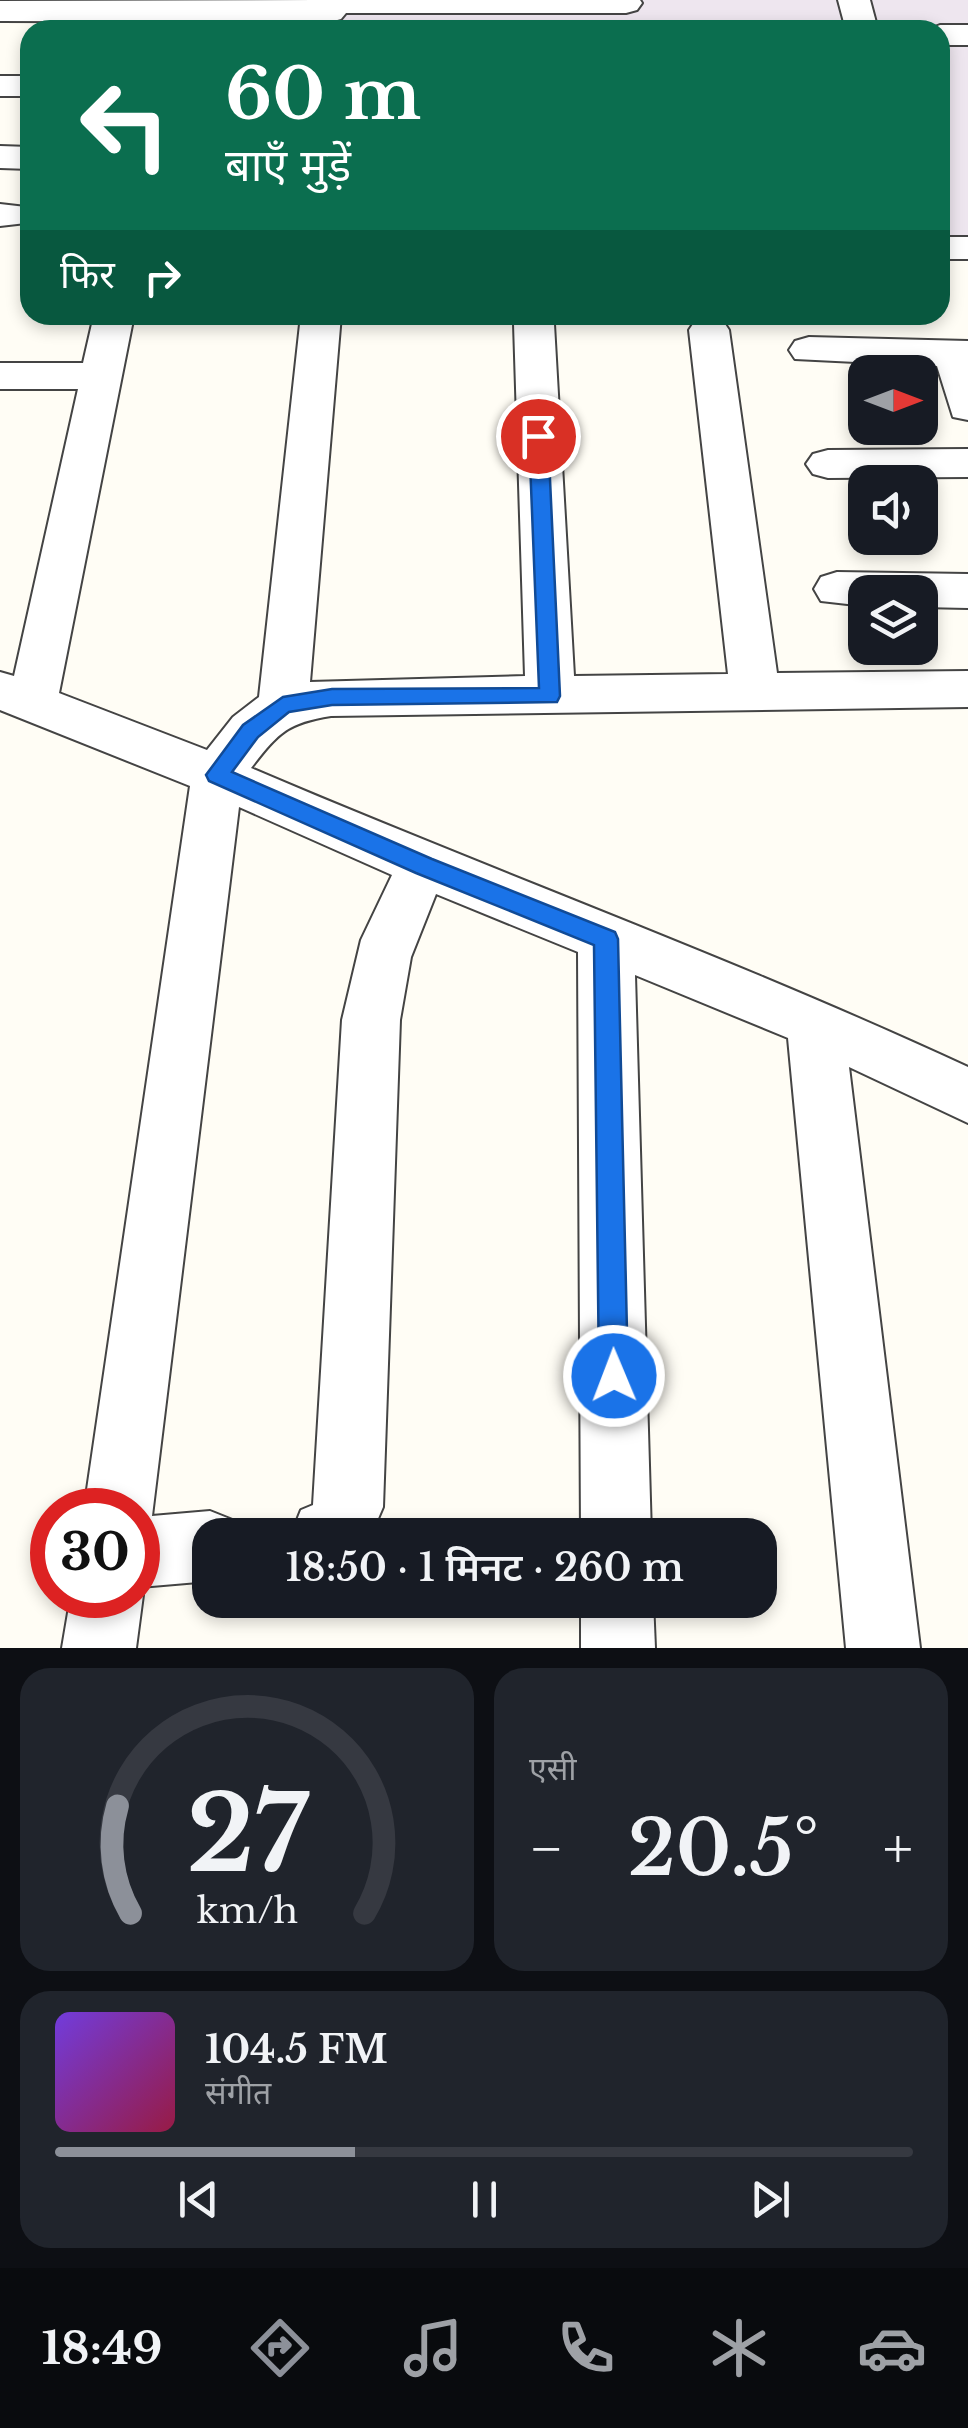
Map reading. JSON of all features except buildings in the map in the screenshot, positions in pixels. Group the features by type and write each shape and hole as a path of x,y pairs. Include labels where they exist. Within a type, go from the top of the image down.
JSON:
{"street":[{"path":"0,11 627,11"},
{"path":"112,325 16,696 217,775 424,866 815,1023 968,1096"},
{"path":"283,705 320,325"},
{"path":"534,325 550,696"},
{"path":"709,330 755,692"},
{"path":"809,350 961,354 968,407"},
{"path":"0,376 101,376"},
{"path":"828,464 968,463"},
{"path":"838,589 968,590"},
{"path":"122,1488 217,775 251,731 283,705 332,697 968,689"},
{"path":"343,1518 348,1508 371,1020 379,962 394,922 424,866"},
{"path":"606,939 616,1518"},
{"path":"815,1023 883,1648"},
{"path":"160,1550 192,1548"},
{"path":"99,1648 104,1618"},
{"path":"618,1618 618,1648"}],"shaded area":[{"path":"141,0 968,0 968,246 950,246 950,20 136,20"}],"route":[{"path":"538,436 550,696 332,697 283,705 251,731 217,775 424,866 606,939 614,1376"}]}
